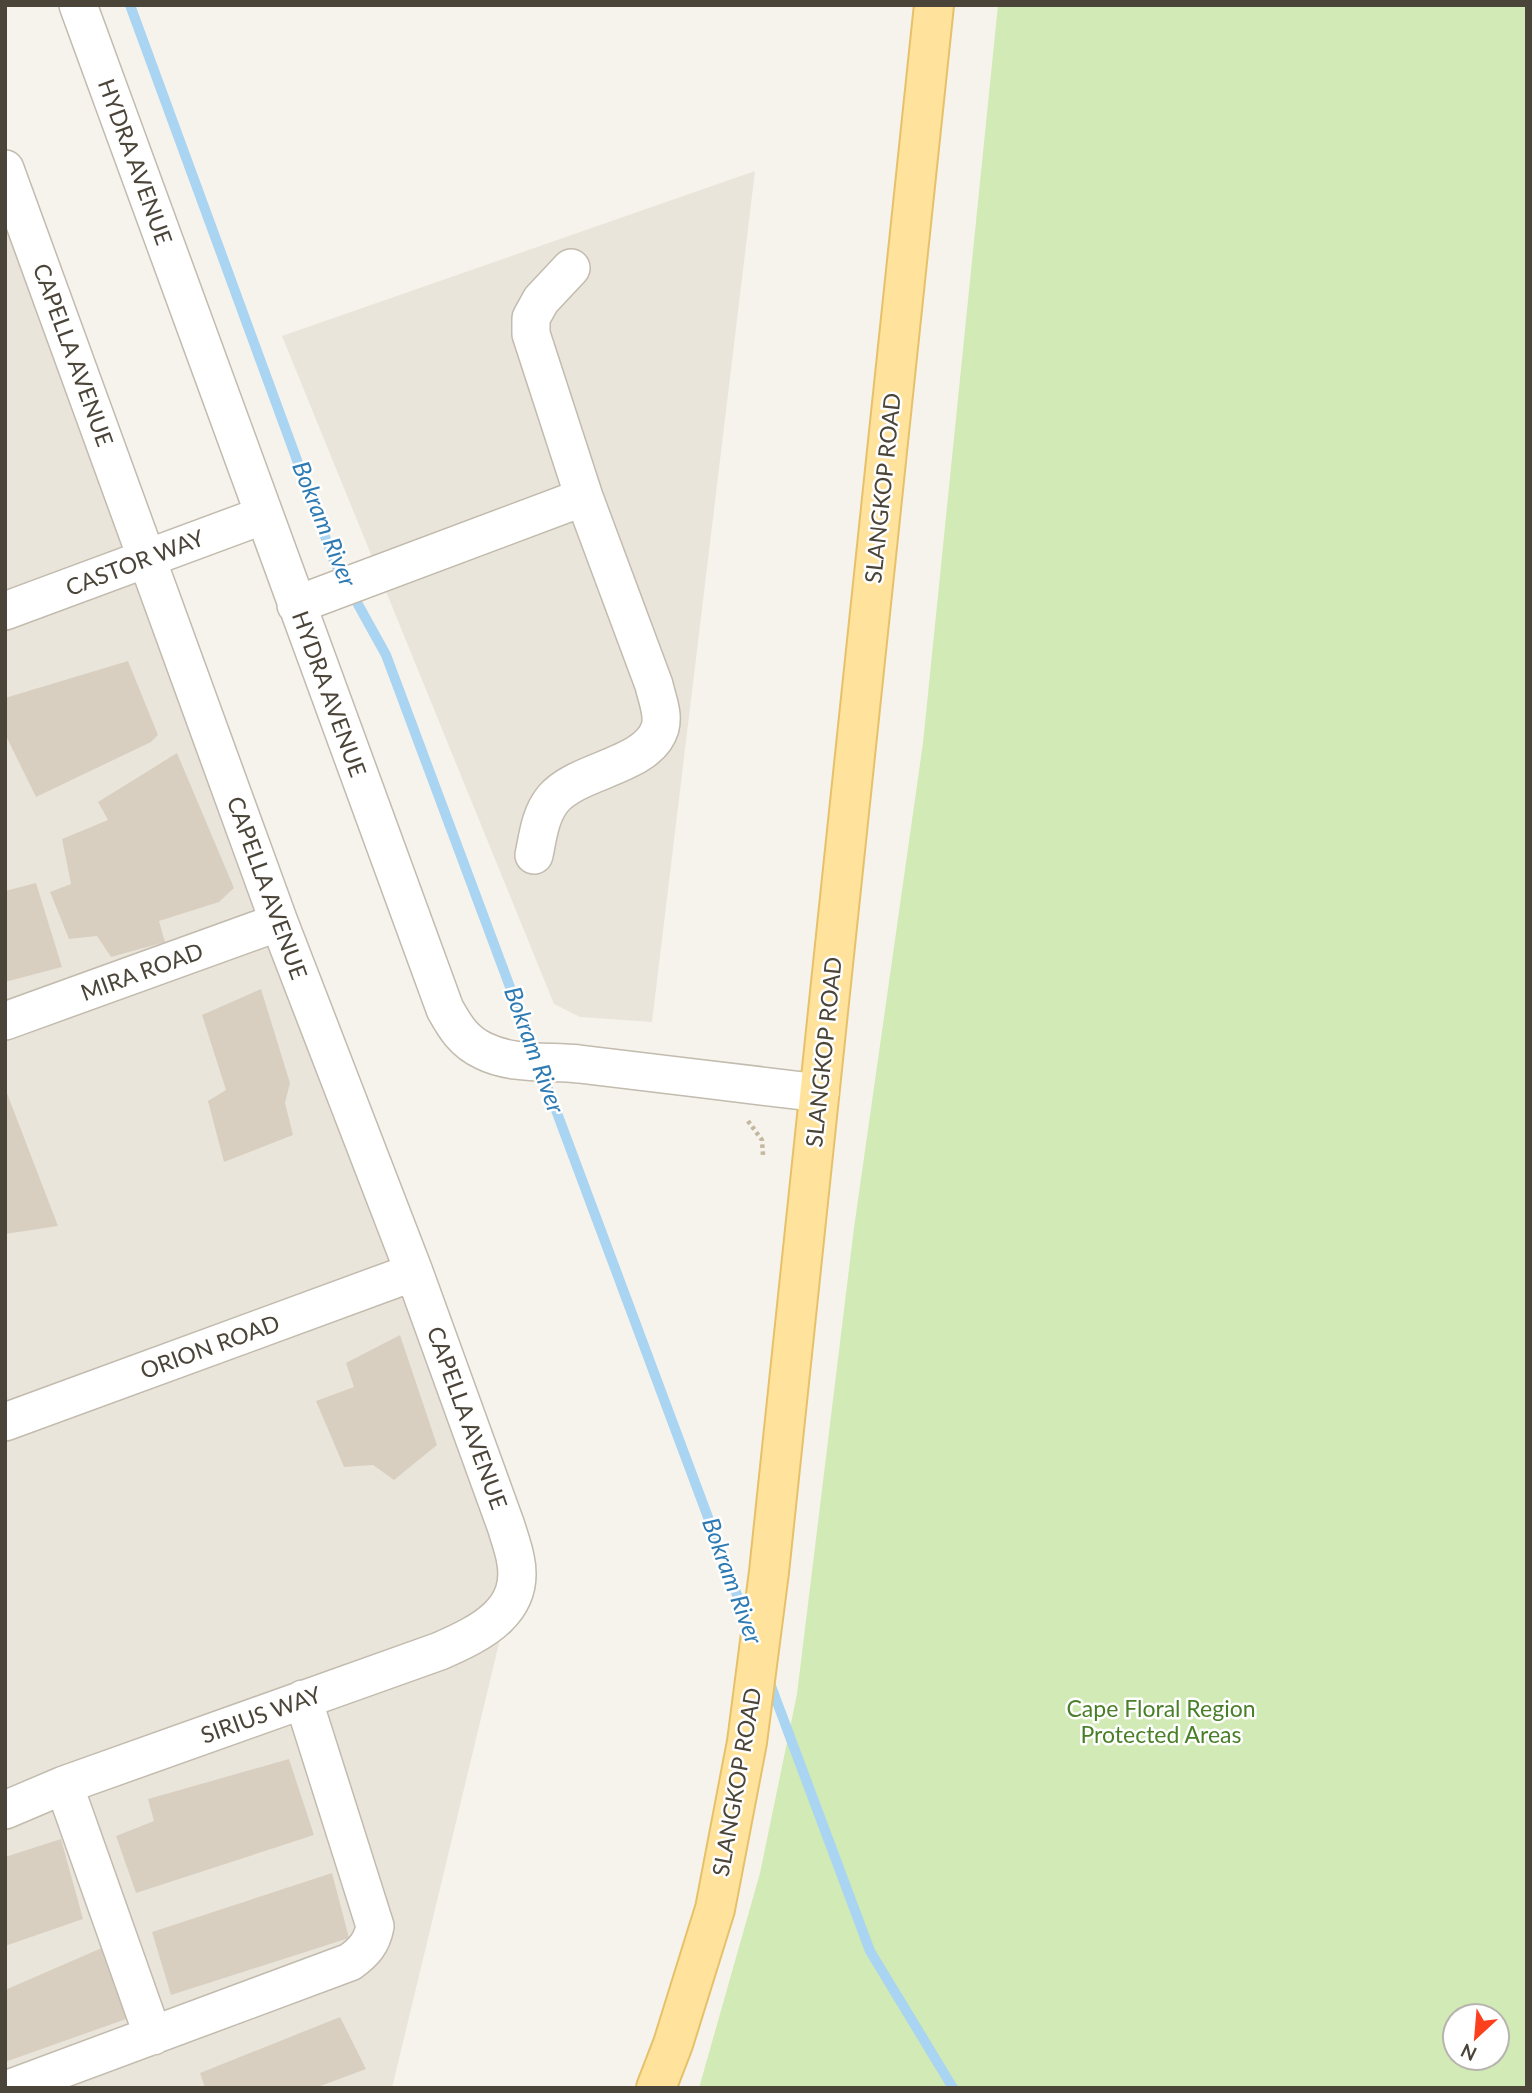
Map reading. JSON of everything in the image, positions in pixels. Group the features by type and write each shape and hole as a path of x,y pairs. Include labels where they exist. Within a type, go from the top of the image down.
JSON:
{"main road":[{"name":"SLANGKOP ROAD","path":"656,2088 673,2044 715,1909 747,1742 820,1093 934,5"}],"street":[{"name":"HYDRA AVENUE","path":"78,5 264,515 311,600 445,1009 456,1029 468,1042 505,1059 574,1064 820,1093"},
{"name":"CAPELLA AVENUE","path":"5,169 13,216 147,559 279,922 414,1272 506,1526 516,1559 516,1585 508,1606"},
{"path":"534,855 541,818 552,800 566,786 636,755 652,743 660,729 661,714 654,685 584,497 531,334 531,318 541,300 571,268"},
{"path":"311,600 584,497"},
{"name":"CASTOR WAY","path":"5,611 264,515"},
{"name":"MIRA ROAD","path":"5,1021 279,922"},
{"name":"ORION ROAD","path":"5,1422 414,1272"},
{"name":"SIRIUS WAY","path":"5,1810 64,1785 440,1651 474,1637 508,1606"},
{"path":"11,2088 350,1962 360,1955 373,1938 375,1927 303,1699"},
{"path":"64,1785 153,2036"}],"shaded area":[{"path":"5,169 506,1526 508,1606 392,2088 5,2088"},
{"path":"755,171 652,1022 580,1017 554,1004 282,336"}],"green space":[{"name":"Cape Floral Region Protected Areas","path":"998,5 1527,5 1527,2088 699,2088 760,1873 797,1694 854,1228 923,743"}],"building":[{"path":"128,661 158,735 151,742 36,797 5,734 5,698"},
{"path":"177,753 234,888 219,902 159,921 165,942 111,957 97,936 69,939 50,892 71,884 62,839 108,820 98,802"},
{"path":"36,883 62,967 5,982 5,891"},
{"path":"261,989 290,1083 285,1103 293,1135 224,1162 208,1101 226,1090 202,1015"},
{"path":"5,1088 58,1226 5,1234"},
{"path":"400,1335 437,1445 394,1480 373,1465 344,1467 316,1401 354,1387 346,1363"},
{"path":"289,1759 314,1835 136,1893 116,1836 154,1821 148,1799"},
{"path":"61,1839 83,1919 5,1946 5,1857"},
{"path":"332,1873 349,1938 171,1995 152,1932"},
{"path":"104,1947 129,2018 5,2062 5,1990"},
{"path":"340,2017 366,2069 315,2088 205,2088 200,2073"}],"waterway":[{"name":"Bokram River","path":"130,5 334,561 386,655 749,1627"},
{"name":"Bokram River","path":"768,1678 870,1951 953,2088"}]}
